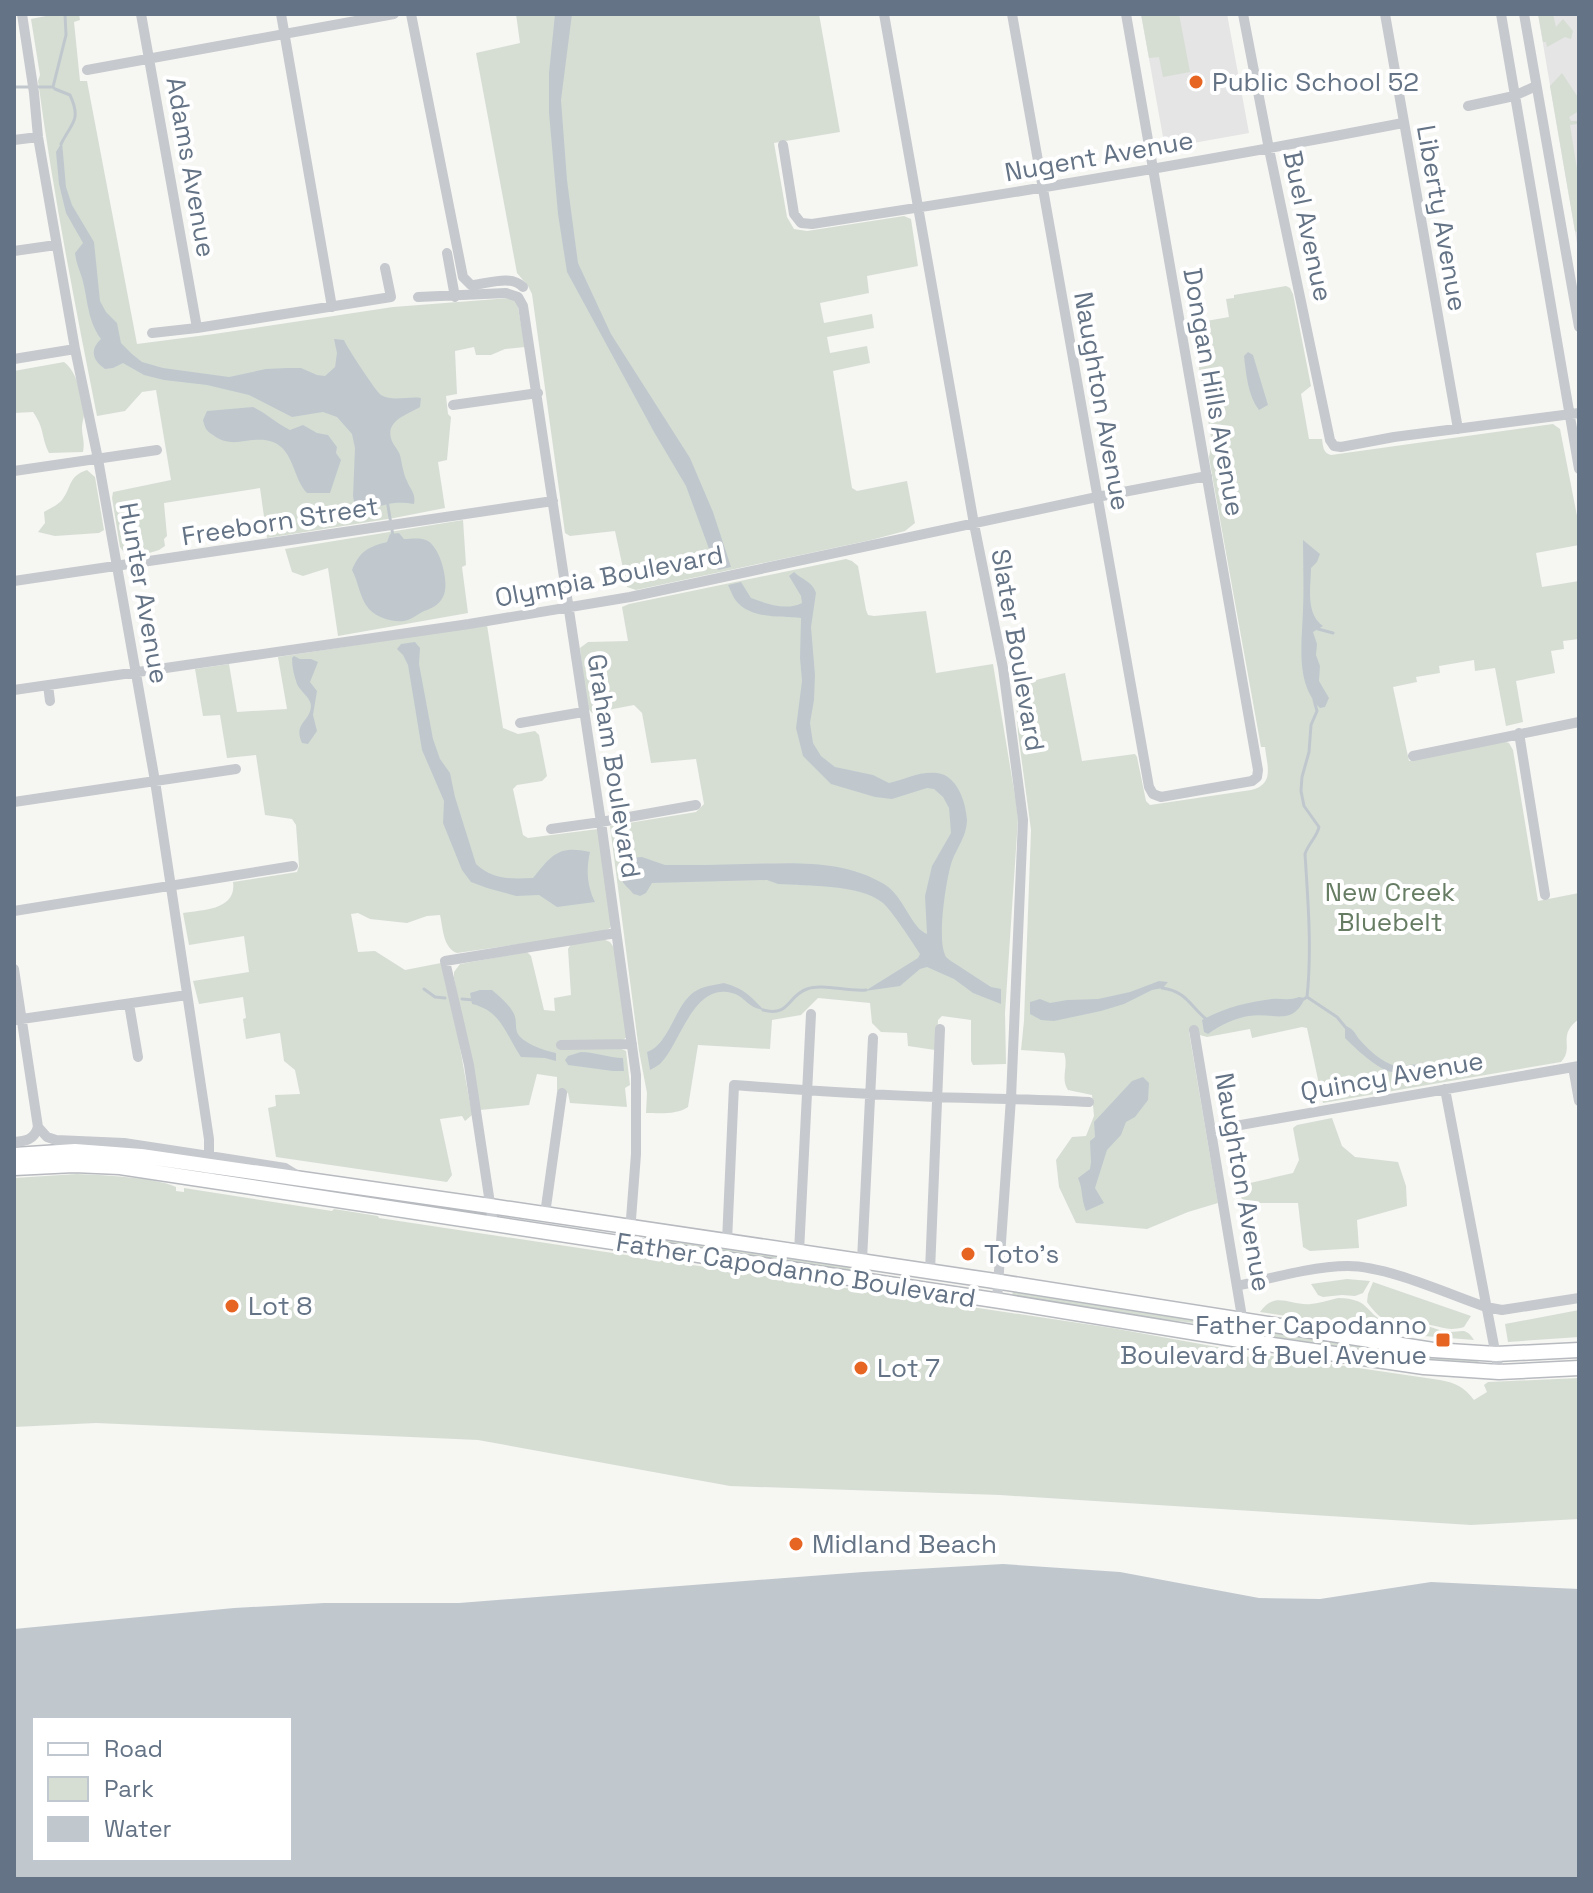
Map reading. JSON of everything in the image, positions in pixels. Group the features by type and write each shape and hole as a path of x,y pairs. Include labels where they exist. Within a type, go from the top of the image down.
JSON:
{"main road":[{"name":"Father Capodanno Boulevard","path":"14,1155 91,1152 303,1179 930,1271 1433,1350 1496,1354 1579,1350"},
{"name":"Father Capodanno Boulevard","path":"14,1168 90,1165 209,1168 477,1221 1424,1367 1499,1372 1579,1368"}],"street":[{"name":"Hunter Avenue","path":"22,14 56,245 98,459 155,781 209,1139 209,1168"},
{"name":"Adams Avenue","path":"141,14 197,328"},
{"path":"281,14 332,307"},
{"path":"87,70 394,14"},
{"path":"411,14 463,277 467,283 475,285 515,281 521,292 418,297"},
{"name":"Slater Boulevard","path":"884,14 974,524 1003,668 1023,820 1011,1098 997,1300"},
{"name":"Naughton Avenue","path":"1012,14 1149,787 1153,794"},
{"name":"Dongan Hills Avenue","path":"1126,14 1258,770 1257,777 1252,781 1161,797 1153,794"},
{"name":"Buel Avenue","path":"1243,14 1330,440 1334,446 1341,447 1458,429"},
{"name":"Liberty Avenue","path":"1385,14 1458,429"},
{"path":"1501,14 1574,414 1579,469"},
{"path":"1524,14 1579,327"},
{"path":"1468,106 1514,96 1536,86"},
{"name":"Nugent Avenue","path":"783,145 794,214 801,223 812,224 1154,169 1403,123"},
{"path":"14,140 38,137"},
{"path":"14,251 56,245"},
{"path":"447,253 455,297"},
{"path":"152,333 391,297 385,268"},
{"name":"Graham Boulevard","path":"521,292 636,1075 636,1154 629,1245"},
{"path":"14,359 75,349"},
{"path":"453,405 538,393"},
{"path":"1458,429 1574,414"},
{"path":"14,471 157,450"},
{"name":"Olympia Boulevard","path":"14,690 630,597 1207,476"},
{"name":"Freeborn Street","path":"14,581 553,501"},
{"path":"48,685 50,701"},
{"path":"520,723 583,712"},
{"path":"1413,756 1579,722"},
{"path":"1519,733 1545,895"},
{"path":"14,802 236,769"},
{"path":"551,829 696,805"},
{"path":"14,911 293,866"},
{"path":"493,1223 469,1065 445,961 616,933"},
{"path":"14,969 18,1020 38,1127 31,1139 14,1142"},
{"path":"18,1020 187,995"},
{"path":"129,1004 138,1057"},
{"path":"799,1252 811,1014"},
{"path":"930,1271 940,1029"},
{"name":"Naughton Avenue","path":"1194,1030 1246,1341"},
{"path":"861,1280 873,1038"},
{"path":"561,1045 632,1044"},
{"path":"1576,1066 1579,1101"},
{"name":"Quincy Avenue","path":"1212,1130 1576,1066"},
{"path":"727,1241 734,1085 806,1091 1089,1102"},
{"path":"1445,1089 1499,1372"},
{"path":"545,1214 562,1093"},
{"name":"Father Capodanno Boulevard","path":"38,1127 47,1137 56,1140 124,1143 209,1168"},
{"path":"477,1221 490,1206"},
{"path":"1237,1286 1347,1266 1369,1267 1502,1310 1579,1298"}],"shaded area":[{"name":"Public School 52","path":"1141,14 1227,14 1249,133 1165,148"},
{"path":"1538,14 1579,14 1579,255 1551,91"}],"green space":[{"path":"79,14 80,20 74,22 80,81 87,81 137,344 393,307 510,298 517,302 525,347 505,349 491,355 476,355 474,347 455,351 457,394 446,396 451,417 447,460 438,462 445,508 267,538 260,488 164,503 165,546 133,558 126,555 120,547 113,492 171,480 156,390 142,392 125,411 97,416 50,165 31,19"},
{"path":"516,14 819,14 840,132 774,143 787,217 794,229 807,231 904,216 911,219 918,266 867,276 869,293 820,303 824,323 872,314 874,328 827,337 830,353 867,346 870,363 833,371 852,488 857,491 907,481 915,523 905,531 636,590 627,587 615,531 570,536 565,533 532,294 517,273 476,53 520,43"},
{"path":"1141,14 1179,14 1190,72 1163,77 1159,57 1149,58"},
{"path":"1538,14 1553,14 1556,27 1563,19 1573,31 1571,39 1565,37 1547,47 1543,42"},
{"path":"1562,73 1579,99 1579,111 1569,117 1571,121 1578,121 1570,125 1579,182 1579,232 1575,231 1550,86"},
{"name":"New Creek Bluebelt","path":"1286,286 1293,294 1311,386 1301,394 1309,439 1322,439 1328,454 1553,424 1560,429 1579,526 1579,545 1536,553 1542,587 1579,581 1579,639 1563,641 1564,649 1551,651 1555,673 1516,681 1523,722 1506,726 1495,668 1475,671 1474,660 1439,666 1440,673 1416,677 1417,682 1393,687 1409,761 1503,741 1509,743 1513,750 1538,901 1579,893 1579,1019 1568,1031 1565,1057 1561,1062 1323,1103 1307,1028 1252,1038 1250,1029 1207,1037 1189,1032 1218,1203 1147,1229 1076,1223 1059,1187 1056,1160 1072,1137 1086,1136 1094,1116 1092,1095 1068,1090 1064,1053 1021,1050 1031,830 1015,685 1065,673 1082,761 1135,754 1146,801 1150,805 1251,790 1267,779 1265,747 1261,747 1209,457 1212,443 1195,323 1229,317 1226,299 1234,298 1234,295"},
{"path":"64,362 76,378 82,400 83,452 49,453 33,412 14,413 14,371"},
{"path":"87,470 95,477 104,530 55,536 38,532 45,523 44,512 60,502 73,479"},
{"path":"463,520 466,565 462,567 468,613 338,636 328,568 303,576 292,572 285,549"},
{"path":"846,559 858,566 868,615 926,611 936,673 993,664 1018,819 1005,1013 1006,1064 973,1065 971,1020 942,1016 938,1020 935,1050 908,1046 907,1033 881,1032 872,1023 870,1003 818,998 801,1015 772,1020 770,1049 698,1045 688,1107 673,1112 646,1113 647,1093 610,826 696,812 704,804 696,759 651,763 642,713 634,705 592,713 586,706 580,648 588,642 628,641 622,607 629,604"},
{"path":"487,625 503,728 518,734 535,731 539,735 547,776 542,781 517,785 513,789 523,835 528,838 598,829 610,928 600,933 457,953 446,942 440,915 407,923 351,914 358,952 375,951 405,970 441,963 472,1115 465,1121 462,1116 440,1119 452,1175 447,1182 276,1157 268,1108 276,1106 275,1095 300,1094 295,1070 284,1061 280,1033 246,1039 243,997 199,1004 193,981 249,972 244,936 189,945 183,913 224,903 233,891 233,882 297,872 296,825 292,819 265,815 256,755 227,758 220,715 203,716 195,669 229,664 237,712 287,709 278,657"},
{"path":"603,939 615,949 627,1037 620,1042 563,1040 626,1051 630,1085 625,1088 627,1107 570,1103 568,1093 557,1091 557,1077 537,1074 529,1105 480,1110 454,972 460,964 527,952 531,956 544,1010 555,1011 554,998 571,995 568,949 571,944"},
{"path":"1332,1118 1342,1146 1355,1157 1398,1162 1406,1186 1407,1206 1357,1220 1359,1248 1310,1251 1303,1247 1298,1203 1247,1203 1241,1198 1241,1187 1293,1173 1299,1160 1293,1128"},
{"name":"Midland Beach","path":"77,1174 142,1179 176,1187 176,1191 184,1192 184,1188 334,1209 1112,1328 1234,1350 1238,1355 1255,1358 1277,1356 1440,1380 1459,1386 1474,1400 1487,1392 1484,1385 1488,1382 1579,1378 1579,1519 1471,1525 1000,1495 730,1486 478,1440 96,1423 14,1427 14,1178"},
{"path":"644,1236 848,1266 850,1269 644,1240"},
{"path":"1347,1279 1370,1281 1363,1293 1355,1296 1323,1297 1311,1284"},
{"path":"1373,1282 1471,1316 1464,1327 1453,1329 1387,1321 1367,1302"},
{"path":"1012,1293 1132,1308 1228,1327 1015,1297"},
{"path":"1338,1298 1362,1303 1386,1323 1465,1332 1474,1340 1411,1335 1260,1312 1277,1300 1311,1304"},
{"path":"1579,1310 1579,1337 1508,1342 1505,1324"},
{"path":"1258,1331 1475,1360 1479,1364 1447,1365 1257,1337"}],"water":[{"path":"555,14 572,14 561,100 578,263 611,334 690,458 713,512 731,567 718,570 686,486 567,272 558,214 549,113 549,73"},
{"path":"62,142 66,187 72,205 94,242 100,301 117,323 121,343 142,362 163,368 229,377 266,369 301,368 325,376 335,367 337,353 334,339 344,340 381,395 421,398 420,407 395,422 390,432 414,495 414,504 384,505 357,517 353,496 355,448 352,434 337,417 323,412 292,417 249,395 144,375 123,363 113,368 101,366 95,359 94,351 101,339 90,317 75,256 83,243 66,213 59,184 56,152"},
{"path":"1248,352 1253,355 1268,405 1259,410 1252,398 1247,377 1244,356"},
{"path":"253,407 290,430 303,425 328,435 337,447 336,453 341,460 330,493 307,493 285,451 273,442 228,442 211,434 205,427 203,420 207,411"},
{"path":"399,533 404,539 422,539 433,545 445,576 445,591 437,604 408,620 392,621 369,609 352,570 365,551 387,542 390,534"},
{"path":"1303,540 1320,554 1311,568 1310,591 1311,607 1317,621 1323,626 1313,632 1320,666 1319,681 1329,698 1325,707 1320,708 1312,698 1303,675"},
{"path":"794,572 810,583 816,593 811,627 815,675 810,723 813,743 821,756 835,767 873,775 889,783 919,774 937,773 955,784 965,805 967,820 947,880 942,944 946,957 951,961 991,987 1001,989 1001,1004 973,993 954,979 927,967 900,986 865,991 920,954 887,907 861,892 778,884 767,880 652,883 640,896 633,894 620,877 626,858 642,857 665,865 799,863 834,866 868,876 891,889 916,925 927,934 925,896 932,866 951,833 949,808 943,797 934,789 927,788 892,799 831,784 803,756 796,728 802,681 801,618 752,612 736,601 728,585 741,582 751,598 776,606 796,605 802,603 789,576"},
{"path":"415,642 420,648 419,664 433,739 440,759 450,773 476,864 496,876 533,878 545,863 563,851 590,852 588,877 595,902 557,907 539,895 516,896 471,882 462,870 443,823 444,801 422,750 408,665 397,649 401,644"},
{"path":"294,656 318,662 310,682 317,691 313,715 317,731 308,744 302,743 299,731 311,706 298,687 293,671"},
{"path":"1159,981 1168,982 1163,988 1101,1011 1054,1021 1041,1020 1030,1014 1030,1002 1040,999 1050,1003 1098,999"},
{"path":"724,983 746,993 764,1010 732,993 719,992 707,997 689,1017 660,1064 650,1070 647,1052 661,1042 687,998 701,988"},
{"path":"492,990 501,998 514,1014 519,1036 534,1046 556,1053 556,1061 521,1057 502,1024 490,1012 472,1004 470,993"},
{"path":"1305,998 1300,1007 1288,1015 1244,1017 1208,1034 1204,1032 1202,1020 1227,1009 1263,1000"},
{"path":"1345,1026 1352,1029 1376,1056 1396,1066 1475,1062 1392,1072 1374,1063 1349,1042 1345,1038"},
{"path":"581,1052 623,1058 624,1071 568,1065 565,1060 568,1056"},
{"path":"1143,1077 1149,1083 1148,1100 1135,1117 1126,1122 1121,1135 1107,1150 1095,1188 1104,1203 1086,1211 1078,1178 1090,1169 1094,1122 1132,1081"},
{"path":"1003,1564 1120,1572 1259,1598 1320,1599 1431,1582 1579,1589 1579,1879 14,1879 14,1629 234,1608 324,1603 459,1603"}],"waterway":[{"path":"61,144 75,116 70,95 53,87 66,35 65,14"},
{"path":"14,87 30,87"},
{"path":"38,87 53,87"},
{"path":"387,500 393,536"},
{"path":"1318,629 1333,633"},
{"path":"1304,999 1307,997 1309,943 1305,854 1319,827 1304,806 1301,791 1311,725 1317,711 1314,700"},
{"path":"763,1010 778,1011 800,992 813,987 866,990"},
{"path":"1162,988 1177,992 1206,1019"},
{"path":"424,989 435,997 445,998"},
{"path":"1307,997 1337,1017 1347,1029"},
{"path":"462,999 474,1000"}],"place":[{"name":"Public School 52","path":"1196,82"},
{"name":"Toto's","path":"968,1254"},
{"name":"Lot 8","path":"232,1306"},
{"name":"Father Capodanno Boulevard & Buel Avenue","path":"1443,1340"},
{"name":"Lot 7","path":"861,1368"},
{"name":"Midland Beach","path":"796,1544"}]}
